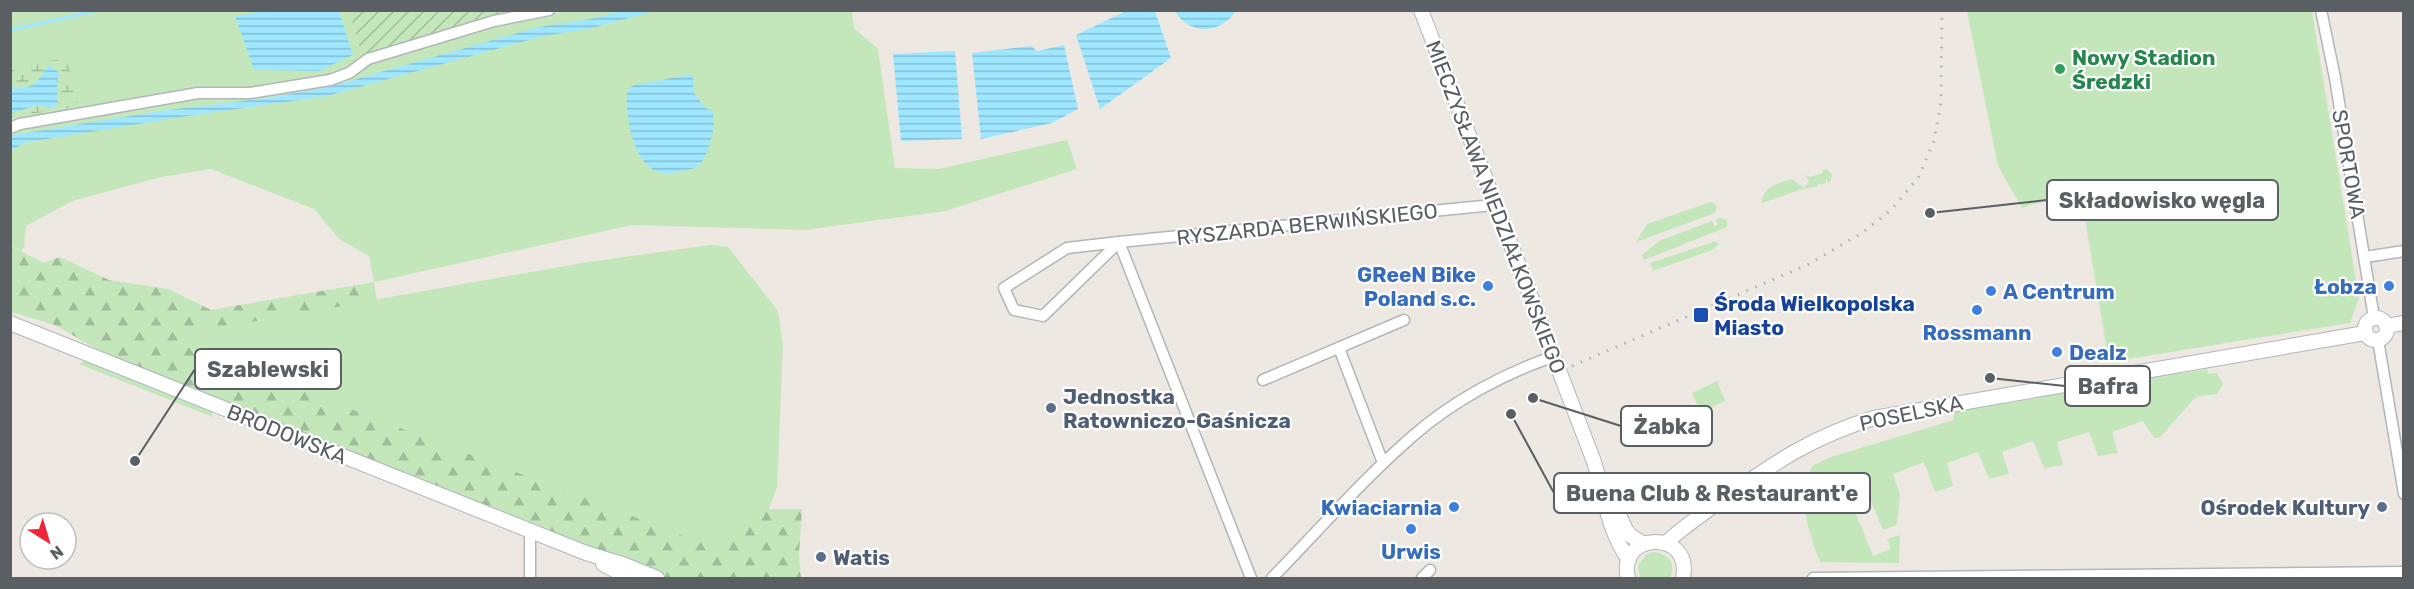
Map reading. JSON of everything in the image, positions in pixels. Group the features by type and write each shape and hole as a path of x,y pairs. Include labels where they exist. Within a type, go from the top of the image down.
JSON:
{"street":[{"path":"10,128 20,124 198,93 250,93 330,80 349,72 368,59 494,21 549,10"},
{"name":"MIECZYSŁAWA NIEDZIAŁKOWSKIEGO","path":"1421,10 1597,471 1612,496 1626,530 1630,536 1644,544"},
{"name":"SPORTOWA","path":"2321,10 2365,257 2380,322"},
{"name":"RYSZARDA BERWIŃSKIEGO","path":"1119,242 1043,316 1014,310 1004,288 1067,249 1119,242 1495,204"},
{"path":"1119,242 1251,579"},
{"path":"2365,257 2403,251"},
{"path":"1263,380 1404,320"},
{"path":"2380,322 2385,335 2378,340 2370,339 2365,333 2366,323 2380,322 2403,323"},
{"name":"BRODOWSKA","path":"10,323 530,531 657,579"},
{"name":"POSELSKA","path":"1666,543 1787,455 1816,439 1874,418 2365,333"},
{"path":"2378,340 2403,494"},
{"path":"1339,348 1383,463"},
{"path":"1272,579 1383,463 1415,434 1461,401 1506,376 1552,357"},
{"name":"MIECZYSŁAWA NIEDZIAŁKOWSKIEGO","path":"1597,471 1602,499 1611,525 1629,560"},
{"path":"530,531 530,579"},
{"path":"1628,579 1629,560 1637,548 1659,541 1666,543 1682,558 1683,579"},
{"name":"BRODOWSKA","path":"586,553 629,579"},
{"path":"1422,579 1430,570"},
{"path":"1813,579 2403,573"}],"green space":[{"path":"852,10 854,28 878,49 895,168 939,169 1067,140 1077,169 945,211 805,230 632,225 374,282 369,256 339,239 314,209 211,169 161,177 72,201 26,226 24,247 21,251 11,246 10,130 165,100 309,87 369,62 507,22 566,11"},
{"path":"11,11 349,11 363,58 348,69 329,77 11,125"},
{"path":"349,11 527,11 363,58"},
{"path":"1967,11 2312,11 2359,298 2350,323 2109,362 2080,189 2022,208 1998,166"},
{"path":"68,59 78,106 11,119 11,113 39,105 49,108 57,105 57,81 60,73 24,89 11,88 11,64"},
{"path":"1826,169 1832,174 1831,181 1828,183 1826,178 1826,183 1819,185 1817,181 1818,186 1762,203 1765,192 1772,186 1792,179 1804,188 1809,181 1804,175 1810,177 1823,173 1822,170"},
{"path":"1711,202 1717,206 1715,213 1636,242 1647,224"},
{"path":"1720,218 1727,220 1727,227 1644,260 1642,255 1659,241 1712,221 1714,226 1718,225 1716,220"},
{"path":"1716,241 1719,244 1712,250 1653,271 1650,263"},
{"path":"710,245 728,247 778,311 783,345 777,487 769,509 741,524 724,552 182,345 180,334 588,262"},
{"path":"10,246 44,263 60,257 109,280 168,289 211,310 374,282 377,300 181,334 182,345 724,551 741,524 769,509 802,509 799,554 801,578 668,578 149,371 95,348 55,325 11,312"},
{"path":"86,360 211,410 213,417 79,364"},
{"path":"2207,369 2208,374 2217,373 2223,384 2217,394 2198,396 2194,399 2160,437 2154,438 2143,421 2112,432 2118,453 2098,456 2089,432 2057,442 2063,465 2044,468 2033,441 2002,452 2009,474 1989,479 1978,452 1947,463 1953,486 1935,492 1924,462 1893,474 1900,495 1897,525 1883,530 1865,487 1848,494 1873,556 1891,549 1887,539 1900,535 1899,563 1820,562 1807,523 1804,502 1805,483 1812,466 1831,457 1954,420 1954,410 1991,403 2011,403 2173,371 2184,373"},
{"path":"1717,381 1725,401 1700,412 1692,393"},
{"path":"1654,552 1670,560 1672,573 1670,578 1640,578 1638,565 1647,554"}],"water":[{"path":"1128,10 1155,11 1171,58 1100,109 1076,35"},
{"path":"264,11 339,11 353,55 319,71 254,70 235,16"},
{"path":"621,11 655,11 588,29 543,36 327,96 23,143 11,151 11,136 13,135 160,111 260,99 325,88 539,27 590,19"},
{"path":"1175,11 1236,11 1222,24 1205,29 1188,25"},
{"path":"1064,45 1078,109 1052,123 981,139 972,53 1031,46 1037,51"},
{"path":"955,51 962,139 901,141 893,54"},
{"path":"48,65 60,73 57,81 57,105 49,108 39,105 11,113 11,88 24,88 33,84"},
{"path":"689,73 694,80 693,88 696,96 707,109 712,110 714,125 712,137 705,157 697,167 663,173 644,162 638,152 630,126 627,90 634,85"}],"waterway":[{"path":"10,30 99,10"}],"railway":[{"path":"1572,366 1809,264 1862,233 1891,210 1918,178 1934,141 1941,101 1942,10"}],"place":[{"name":"Nowy Stadion Średzki","path":"2060,69"},
{"name":"Składowisko węgla","path":"1930,213"},
{"name":"GReeN Bike Poland s.c.","path":"1488,286"},
{"name":"Łobza","path":"2389,286"},
{"name":"A Centrum","path":"1991,291"},
{"name":"Rossmann","path":"1977,310"},
{"name":"Środa Wielkopolska Miasto","path":"1701,315"},
{"name":"Dealz","path":"2057,352"},
{"name":"Bafra","path":"1990,378"},
{"name":"Żabka","path":"1533,398"},
{"name":"Jednostka Ratowniczo-Gaśnicza","path":"1051,408"},
{"name":"Buena Club & Restaurant'e","path":"1511,414"},
{"name":"Szablewski","path":"135,461"},
{"name":"Kwiaciarnia","path":"1454,507"},
{"name":"Ośrodek Kultury","path":"2382,507"},
{"name":"Urwis","path":"1411,529"},
{"name":"Watis","path":"821,557"}]}
